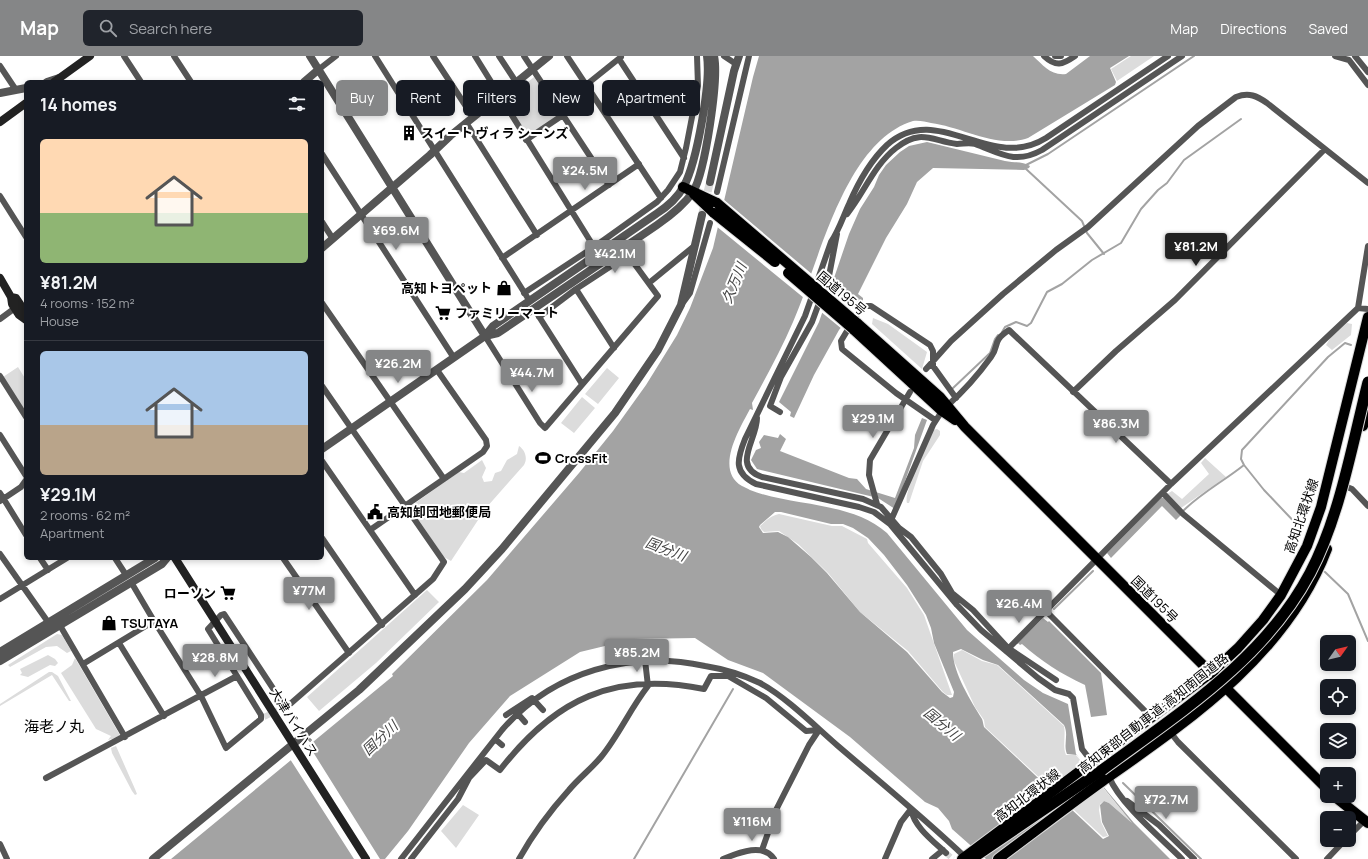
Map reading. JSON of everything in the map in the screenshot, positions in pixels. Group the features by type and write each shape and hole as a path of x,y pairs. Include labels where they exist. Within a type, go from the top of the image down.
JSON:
{"highway":[{"name":"高知東部自動車道;高知南国道路","path":"985,859 1105,776 1228,676 1266,636 1283,615 1310,573 1328,531 1337,504 1368,382"},
{"path":"966,858 1105,776"}],"main road":[{"path":"60,80 89,56"},
{"path":"0,122 24,104"},
{"name":"国道195号","path":"688,189 715,208 855,326 945,408 1320,782"},
{"path":"0,278 11,297 16,298 20,304"},
{"name":"高知北環状線","path":"966,858 1211,673 1250,634 1281,594 1307,546 1321,507 1368,317"},
{"path":"998,859 1105,776 1171,733 1226,688 1267,647 1302,598 1326,552 1347,487 1368,406"},
{"name":"大津バイパス","path":"176,560 366,859"},
{"path":"1343,803 1366,822"}],"street":[{"path":"124,56 140,80"},
{"path":"174,56 190,80"},
{"path":"310,56 543,428 549,425 582,384 658,296 628,255 576,289 539,317"},
{"path":"306,80 336,56"},
{"path":"375,56 529,300"},
{"path":"433,56 537,235"},
{"path":"475,56 490,80"},
{"path":"499,56 515,80"},
{"path":"524,56 540,80"},
{"path":"519,80 549,56"},
{"path":"568,56 583,80"},
{"path":"524,293 594,247 661,198 675,181 684,158 698,86 697,56"},
{"path":"485,336 498,333 663,221 679,208 688,189 689,174 695,153 708,81 707,56"},
{"path":"324,448 485,336 493,326 529,300 664,209 698,181 704,159 714,84 714,56"},
{"path":"724,56 736,64"},
{"path":"710,182 739,56"},
{"path":"717,192 749,56"},
{"path":"1044,56 1055,64 1060,65 1074,56"},
{"path":"1055,56 1061,56"},
{"path":"780,412 770,406 784,366 805,316 831,242 837,233 856,190 874,160 887,145 904,134 916,130 928,129 1000,147 1014,149 1031,146 1046,138 1168,56"},
{"path":"844,218 883,161 896,148 908,140 932,138 957,144 972,144 1001,155 1019,158 1026,156 1042,150 1182,56"},
{"path":"1335,56 1348,60 1368,86"},
{"path":"1355,56 1368,72"},
{"path":"592,80 621,57 684,158"},
{"path":"0,66 16,90"},
{"path":"0,93 24,88"},
{"path":"926,369 951,341 1003,294 1056,250 1088,227 1198,126 1236,97 1244,94 1258,96 1368,183"},
{"path":"594,97 661,198"},
{"path":"324,246 360,213 435,151 450,136 476,116"},
{"path":"512,116 594,247"},
{"path":"526,140 562,116"},
{"path":"564,116 609,185"},
{"path":"1073,392 1116,351 1175,300 1325,149"},
{"path":"324,157 454,358"},
{"path":"502,258 639,164"},
{"path":"0,196 24,234"},
{"path":"681,305 693,247 702,215"},
{"path":"153,859 190,831 381,671 502,549 615,413 658,350 681,305 690,294 710,223"},
{"path":"324,225 333,239"},
{"path":"837,233 829,276 812,322 784,366 745,440 738,460 740,470 746,478 762,486 866,509 883,518 895,527 951,595 978,614 1007,650 1048,685 1073,698 1082,749 1092,762"},
{"path":"1007,650 1162,492 1358,308 1368,246"},
{"path":"649,283 693,247"},
{"path":"576,289 614,348"},
{"path":"0,319 20,304"},
{"path":"324,306 444,479"},
{"path":"935,420 846,354 842,349 841,341 859,311 865,306 871,306 930,345 933,351 932,362 956,398"},
{"path":"1358,308 1368,309"},
{"path":"534,309 582,384"},
{"path":"892,518 935,420 945,408 963,392 993,356 997,339 1009,330 1171,484"},
{"path":"370,530 483,452 487,443 437,370"},
{"path":"0,376 24,414"},
{"path":"117,560 154,622 201,696 226,748 263,718 208,629 224,614 280,700 285,706 292,703 433,579 444,562 324,389"},
{"path":"876,502 869,475 870,460 907,400 910,392"},
{"path":"757,416 757,424 746,462 748,469 765,478 876,502 892,518 895,527"},
{"path":"0,434 24,473"},
{"path":"324,464 415,595"},
{"path":"24,482 18,488 1,497 24,532"},
{"path":"1347,487 1352,489 1368,506"},
{"path":"1162,492 1181,512 1275,592 1281,594"},
{"path":"324,541 382,625"},
{"path":"0,554 23,586 55,621 83,664 125,737"},
{"path":"41,560 48,570"},
{"path":"0,599 64,560"},
{"path":"129,579 153,560"},
{"path":"0,652 129,579 162,564 165,560"},
{"path":"284,560 349,653"},
{"path":"1046,610 1152,718"},
{"path":"0,661 55,621"},
{"path":"83,664 154,622"},
{"path":"118,643 164,716"},
{"path":"1007,650 1056,680"},
{"path":"519,859 532,836 565,795 604,753 630,715 635,703 648,686 645,660"},
{"path":"401,859 467,777 495,739 518,714 534,700 556,686 588,672 613,664 645,660 677,661 761,684 819,730 966,858"},
{"path":"411,859 458,799 467,777 486,760 500,770 517,748 538,728 571,705 608,689 647,683 682,685 704,689 711,676 728,674 766,698 806,731 819,730"},
{"path":"46,778 237,676"},
{"path":"506,715 532,698 543,710"},
{"path":"518,714 525,722"},
{"path":"762,850 776,810 809,745 819,730"},
{"path":"1171,733 1178,742 1296,859"},
{"path":"495,739 502,745"},
{"path":"1105,776 1133,810 1182,859"},
{"path":"1125,799 1159,825 1194,859"},
{"path":"911,809 912,815 920,828 945,851 932,859"},
{"path":"885,859 901,822 911,809"},
{"path":"1356,830 1366,822"},
{"path":"0,844 7,859"},
{"path":"1327,859 1338,847"},
{"path":"723,859 743,852 762,850 770,854 774,859"}],"shaded area":[{"path":"1131,56 1154,56 1117,81 1111,69"},
{"path":"534,77 538,83 538,116 558,116 529,135 526,135 514,116 530,116 530,80"},
{"path":"873,318 888,324 927,352 922,369 872,324"},
{"path":"1347,323 1352,324 1351,335 1332,350 1326,345 1331,337"},
{"path":"18,367 24,377 24,409 3,377"},
{"path":"607,368 619,378 598,404 585,394"},
{"path":"582,397 595,408 574,433 561,423"},
{"path":"937,429 940,431 940,435 923,461 909,503 907,503 909,489 917,467 933,430"},
{"path":"519,446 525,454 526,460 524,465 486,508 451,561 444,557 411,509 411,506 459,472 464,473 482,460 486,468 482,477 484,482 492,481 495,473 501,471 507,460 517,454"},
{"path":"1205,458 1226,477 1181,508 1167,494 1172,491 1182,499 1209,474 1201,463"},
{"path":"779,514 832,526 842,526 867,539 868,543 907,588 924,615 952,695 947,695 943,692 908,651 860,612 828,573 798,544 779,531 764,532 761,529 760,526 767,520"},
{"path":"427,590 439,602 376,663 319,711 307,697"},
{"path":"57,634 62,635 71,651 67,653 57,646 46,647 10,667 8,665"},
{"path":"962,650 982,661 997,665 1064,726 1064,748 1066,755 1076,755 1132,823 1109,803 1104,801 1100,804 1099,810 1101,822 1108,836 1103,837 985,727 984,720 975,707 954,661 954,654"},
{"path":"48,655 55,659 58,663 55,666 50,665 28,677 20,675 22,673 20,669"},
{"path":"75,658 121,737 108,740 111,736 96,729 61,673 72,665"},
{"path":"49,672 52,672 58,676 71,701 69,701 52,675 0,706 0,704"},
{"path":"116,746 137,794 135,795 112,753 111,748"},
{"path":"463,805 479,815 456,848 441,831"}],"water":[{"path":"759,56 1033,56 1052,72 1066,74 1090,56 1129,56 1110,68 1116,82 1115,85 1028,138 1016,141 1004,141 980,136 943,125 913,121 889,133 869,153 852,178 837,207 793,322 752,403 753,410 750,409 736,437 730,460 730,470 734,479 742,486 750,490 856,515 873,523 887,533 967,630 1024,680 1043,693 1068,704 1077,755 1067,754 1066,732 1064,725 998,665 983,660 961,649 953,652 956,669 963,687 982,719 984,727 1103,839 1109,836 1102,822 1100,805 1104,801 1109,803 1132,823 1081,760 1134,823 1170,859 986,859 952,829 949,821 938,808 925,802 850,737 763,673 728,660 695,638 634,639 580,652 510,696 469,743 408,831 385,859 171,859 393,676 392,674 487,580 613,431 646,385 677,335 690,308 713,248","holes":["775,512 781,512 831,524 843,524 853,528 868,538 884,555 907,585 926,615 931,628 934,643 954,692 953,697 950,698 942,692 907,652 860,612 827,573 788,537 778,532 763,533 759,527 760,525"]},
{"path":"927,142 1005,161 1024,163 1030,166 1024,170 933,168 917,182 907,204 886,238 858,294 863,298 863,300 839,330 814,375 794,418 790,416 791,412 779,402 819,322 849,234 860,209 886,165 909,146"},
{"path":"922,418 927,420 895,509 878,498 757,469 751,460 756,450 761,448 759,442 764,435 778,438 780,434 786,439 780,451 849,478 857,479 866,489 895,498 914,448 915,435"},
{"path":"1165,497 1181,515 1176,520 1162,506 1111,558 1107,553 1161,498"},
{"path":"1043,618 1048,622 1049,621 1101,673 1107,715 1091,717 1085,685 1052,667 1022,644 1020,645 1018,643"}],"pier":[{"path":"723,199 813,275 804,298 716,226"},
{"path":"828,288 857,311 842,329 820,311"},
{"path":"308,744 380,859 354,859 290,759"}],"waterway":[{"path":"1026,165 1048,154 1194,56"},
{"path":"1002,332 1005,327 1016,322 1027,326 1031,323 1047,292 1062,284 1092,260 1121,243 1141,209 1158,190 1167,183 1184,160 1241,119"},
{"path":"1025,168 1082,221 1087,233 1104,254"},
{"path":"952,389 990,353 998,335"},
{"path":"1183,511 1197,498 1244,465 1241,459 1242,450 1328,357 1345,343 1351,345"},
{"path":"1244,465 1264,490 1302,530"},
{"path":"1054,609 1093,571"},
{"path":"1325,572 1348,594 1368,641"},
{"path":"634,859 733,689"},
{"path":"1123,783 1201,859"}],"tunnel":[{"path":"702,215 710,182"},
{"path":"264,717 284,707"},
{"path":"946,853 953,859"}],"place":[{"name":"スイート ヴィラ シーンズ","path":"409,133"},
{"name":"高知トヨペット","path":"504,288"},
{"name":"ファミリーマート","path":"443,313"},
{"name":"CrossFit","path":"543,458"},
{"name":"高知卸団地郵便局","path":"375,512"},
{"name":"ローソン","path":"228,593"},
{"name":"TSUTAYA","path":"109,623"}],"district":[{"name":"海老ノ丸","path":"54,727"}],"water label":[{"name":"久万川","path":"734,283"},
{"name":"国分川","path":"666,549"},
{"name":"国分川","path":"942,724"},
{"name":"国分川","path":"380,738"}]}
